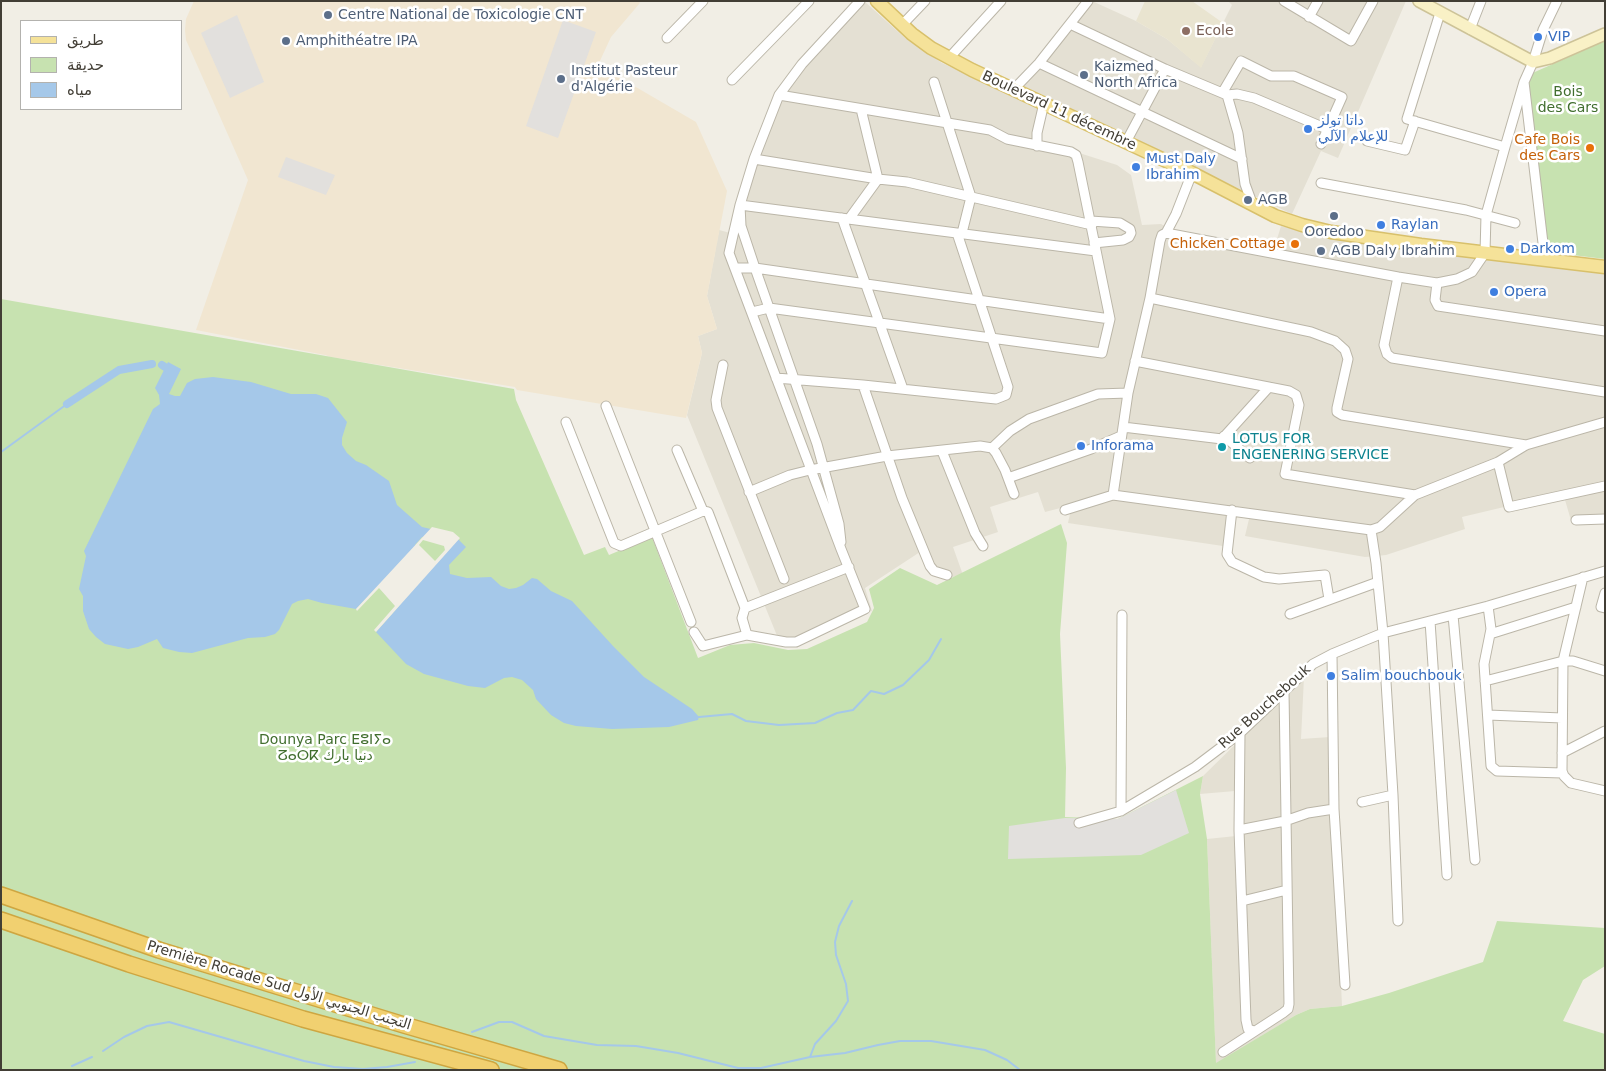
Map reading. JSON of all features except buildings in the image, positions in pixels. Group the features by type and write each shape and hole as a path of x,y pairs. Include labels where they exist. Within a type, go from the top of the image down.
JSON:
{"highway":[{"name":"Première Rocade Sud التجنب الجنوبي الأول","path":"1,895 160,950 414,1028 559,1070"},
{"name":"Première Rocade Sud التجنب الجنوبي الأول","path":"1,920 129,964 302,1019 491,1070"}],"main road":[{"name":"Boulevard 11 décembre","path":"877,1 902,25 931,48 949,58 1192,173 1275,216 1331,232 1605,267"}],"street":[{"path":"667,38 703,1"},
{"path":"732,80 809,1"},
{"path":"606,406 692,627 703,646 746,635 796,642 864,611 865,607 810,470 804,448 729,254 740,205 754,158 779,95 802,64 860,1"},
{"path":"902,25 925,1"},
{"path":"949,58 1001,1"},
{"path":"1014,89 1039,63 1088,1"},
{"path":"1284,1 1352,42 1373,1"},
{"path":"1309,17 1318,1"},
{"path":"1419,1 1533,62 1550,58 1605,34"},
{"path":"1470,29 1481,1"},
{"path":"1166,233 1398,278 1437,283 1457,279 1472,272 1485,253 1486,215 1524,82 1533,62 1543,30 1557,1"},
{"path":"1440,13 1407,118 1505,147"},
{"path":"1070,24 1165,69 1227,95 1237,94 1254,98 1327,129"},
{"path":"1252,203 1246,184 1238,133 1224,90 1241,62 1271,76 1285,75 1300,78 1342,97 1321,144"},
{"path":"1039,63 1242,159"},
{"path":"1126,142 1165,69"},
{"path":"776,378 863,384 996,399 1006,395 1008,387 979,301 960,233 971,197 934,82"},
{"path":"1524,82 1544,260"},
{"path":"752,312 769,308 1102,353 1110,319 1076,156 1072,152 1007,140 990,130 779,95"},
{"path":"1037,146 1037,133 1044,103"},
{"path":"861,109 878,179"},
{"path":"1367,141 1405,150 1415,121"},
{"path":"740,205 960,233 1095,247 1123,240 1129,237 1131,233 1130,229 1125,225 1091,223 907,182 878,179 754,158"},
{"path":"1113,495 1128,393 1150,298 1160,241 1176,214 1192,173"},
{"path":"846,219 878,179"},
{"path":"1321,182 1486,215 1515,223"},
{"path":"740,205 741,226 817,444 839,524 841,549"},
{"path":"846,219 865,285 903,389"},
{"path":"735,268 755,268 1110,319"},
{"path":"1398,278 1384,345 1385,352 1392,358 1605,392"},
{"path":"1437,283 1435,300 1438,306 1605,330"},
{"path":"1150,298 1311,332 1335,340 1345,350 1348,359 1337,408 1338,412 1342,415 1526,445"},
{"path":"1135,361 1290,391 1296,396 1299,405 1286,474 1415,495"},
{"path":"723,365 716,408 784,579"},
{"path":"863,384 902,498 930,566 934,571 947,575"},
{"path":"1008,478 1091,450 1122,432 1222,438 1269,387"},
{"path":"992,448 1029,419 1098,394 1128,393"},
{"path":"566,422 614,543 621,546 703,511 708,512 745,608 742,618 746,635"},
{"path":"1065,510 1113,495 1371,530 1380,527 1415,495 1498,462 1526,445 1604,423"},
{"path":"1224,436 1250,458"},
{"path":"749,492 790,475 810,470 888,456 980,446 992,448"},
{"path":"992,448 1014,494"},
{"path":"677,450 703,511"},
{"path":"942,451 975,533 983,546"},
{"path":"1498,462 1509,507 1605,486"},
{"path":"1232,510 1228,554 1232,562 1264,577 1279,579 1325,575 1329,599"},
{"path":"1576,520 1605,520"},
{"path":"1371,530 1382,633 1393,795 1398,921"},
{"path":"745,608 849,567"},
{"name":"Rue Bouchebouk","path":"1079,823 1121,811 1195,767 1240,733 1313,664 1332,654 1382,633 1488,606 1605,571"},
{"path":"1584,577 1563,661 1562,773 1571,782 1605,791"},
{"path":"1290,614 1378,582"},
{"path":"1605,593 1601,607 1605,608"},
{"path":"1488,606 1491,625 1485,656 1485,681 1490,764 1497,771 1562,773"},
{"path":"1490,634 1576,607"},
{"path":"1121,811 1122,615"},
{"path":"1453,615 1475,860"},
{"path":"1430,621 1447,875"},
{"path":"1332,654 1334,809 1345,985"},
{"path":"1485,681 1563,661 1573,661 1605,671"},
{"path":"1223,1052 1283,1013 1288,1009 1289,1004 1284,692"},
{"path":"1488,715 1562,718"},
{"path":"1562,753 1605,731"},
{"path":"1240,733 1239,830 1246,1020 1248,1028 1254,1031"},
{"path":"1362,802 1393,795"},
{"path":"1239,830 1285,821 1308,813 1334,809"},
{"path":"1242,900 1287,890"}],"shaded area":[{"name":"Institut Pasteur d'Algérie","path":"194,1 639,1 640,3 611,37 598,65 696,122 727,191 707,296 717,329 698,336 702,353 686,418 517,390 515,387 331,357 196,330 248,180 186,40 186,19"},
{"path":"864,1 905,38 942,63 966,72 1038,107 1031,144 1073,151 1117,165 1131,175 1142,225 1161,224 1172,230 1274,249 1281,226 1355,243 1605,274 1605,523 1572,524 1563,493 1462,517 1465,529 1386,555 1365,557 1245,536 1249,519 1227,515 1223,546 1068,523 1072,505 1045,512 1038,492 990,507 998,532 953,547 963,575 948,578 930,574 920,552 865,588 872,611 780,643 687,415 702,353 698,336 717,329 707,296 719,230 734,234 754,165 787,87"},
{"path":"1092,1 1136,21 1167,39 1201,67 1232,5 1228,1 1406,1 1338,158 1321,151 1292,214 1023,86"},
{"name":"Ecole","path":"1145,1 1192,1 1223,23 1201,68 1167,39 1136,21"},
{"path":"237,15 264,82 230,98 201,33"},
{"name":"Institut Pasteur d'Algérie","path":"563,20 596,32 558,138 526,126"},
{"path":"286,157 335,175 326,195 278,177"},
{"path":"1304,677 1301,739 1330,737 1342,1006 1310,1009 1296,1015 1216,1064 1207,839 1236,836 1235,791 1200,794 1203,776"},
{"path":"1176,790 1189,833 1141,855 1008,859 1009,826 1065,818 1118,819"}],"green space":[{"name":"Bois des Cars","path":"1605,41 1605,259 1548,252 1528,75"},
{"name":"Dounya Parc ⴹⵓⵏⵢⴰ ⵒⴰⵔⴽ دنيا بارك","path":"1,299 514,389 516,400 584,555 605,547 609,555 652,537 698,658 730,645 754,643 788,650 807,649 867,622 874,608 869,589 900,568 937,585 1061,524 1067,543 1060,634 1066,768 1065,817 1118,819 1203,776 1200,794 1207,839 1216,1063 1296,1015 1310,1009 1342,1006 1389,993 1483,962 1497,921 1605,928 1605,966 1583,980 1563,1021 1605,1034 1605,1070 1,1070"}],"water":[{"path":"168,362 181,369 169,394 175,396 180,396 187,383 195,379 213,377 251,382 291,394 316,394 328,398 347,422 342,445 347,453 356,461 366,465 389,481 397,505 422,527 453,534 466,547 449,565 450,574 467,578 491,577 501,586 509,589 523,585 532,578 537,579 551,591 572,601 644,677 692,709 699,717 698,720 669,727 612,729 576,726 564,723 551,715 536,699 533,690 522,680 512,677 504,678 485,688 468,686 424,674 406,664 376,632 399,606 379,585 356,609 308,599 298,601 292,604 279,630 275,634 265,637 248,638 192,653 163,648 157,639 128,649 105,644 89,629 83,611 83,596 79,589 86,556 84,551 153,409 160,404 159,395 155,388","holes":["422,537 446,545 447,551 435,565 415,545"]}],"pier":[{"path":"432,527 453,532 460,538 376,632 374,630 395,606 379,588 357,611 356,609","holes":["423,540 444,546 445,550 435,561 419,545"]}],"waterway":[{"path":"67,404 119,370 152,364"},
{"path":"1,452 67,404"},
{"path":"699,717 732,714 746,721 779,725 815,723 837,713 853,710 871,691 884,694 903,685 929,660 941,639"},
{"path":"810,1057 815,1044 836,1021 848,1001 846,984 836,955 835,942 839,926 852,901"},
{"path":"103,1051 124,1037 147,1026 169,1022 304,1061 334,1067 363,1069 415,1062"},
{"path":"472,1032 499,1022 512,1022 544,1036 597,1045 636,1046 678,1053 738,1068 761,1068 900,1041 931,1041 985,1050 1007,1060 1020,1070"},
{"path":"72,1066 92,1057"}],"place":[{"name":"Centre National de Toxicologie CNT","path":"328,15"},
{"name":"Ecole","path":"1186,31"},
{"name":"VIP","path":"1538,37"},
{"name":"Amphithéatre IPA","path":"286,41"},
{"name":"Kaizmed North Africa","path":"1084,75"},
{"name":"Institut Pasteur d'Algérie","path":"561,79"},
{"name":"داتا تولز للإعلام الآلي","path":"1308,129"},
{"name":"Cafe Bois des Cars","path":"1590,148"},
{"name":"Must Daly Ibrahim","path":"1136,167"},
{"name":"AGB","path":"1248,200"},
{"name":"Ooredoo","path":"1334,216"},
{"name":"Raylan","path":"1381,225"},
{"name":"Chicken Cottage","path":"1295,244"},
{"name":"Darkom","path":"1510,249"},
{"name":"AGB Daly Ibrahim","path":"1321,251"},
{"name":"Opera","path":"1494,292"},
{"name":"Inforama","path":"1081,446"},
{"name":"LOTUS FOR ENGENERING SERVICE","path":"1222,447"},
{"name":"Salim bouchbouk","path":"1331,676"}]}
